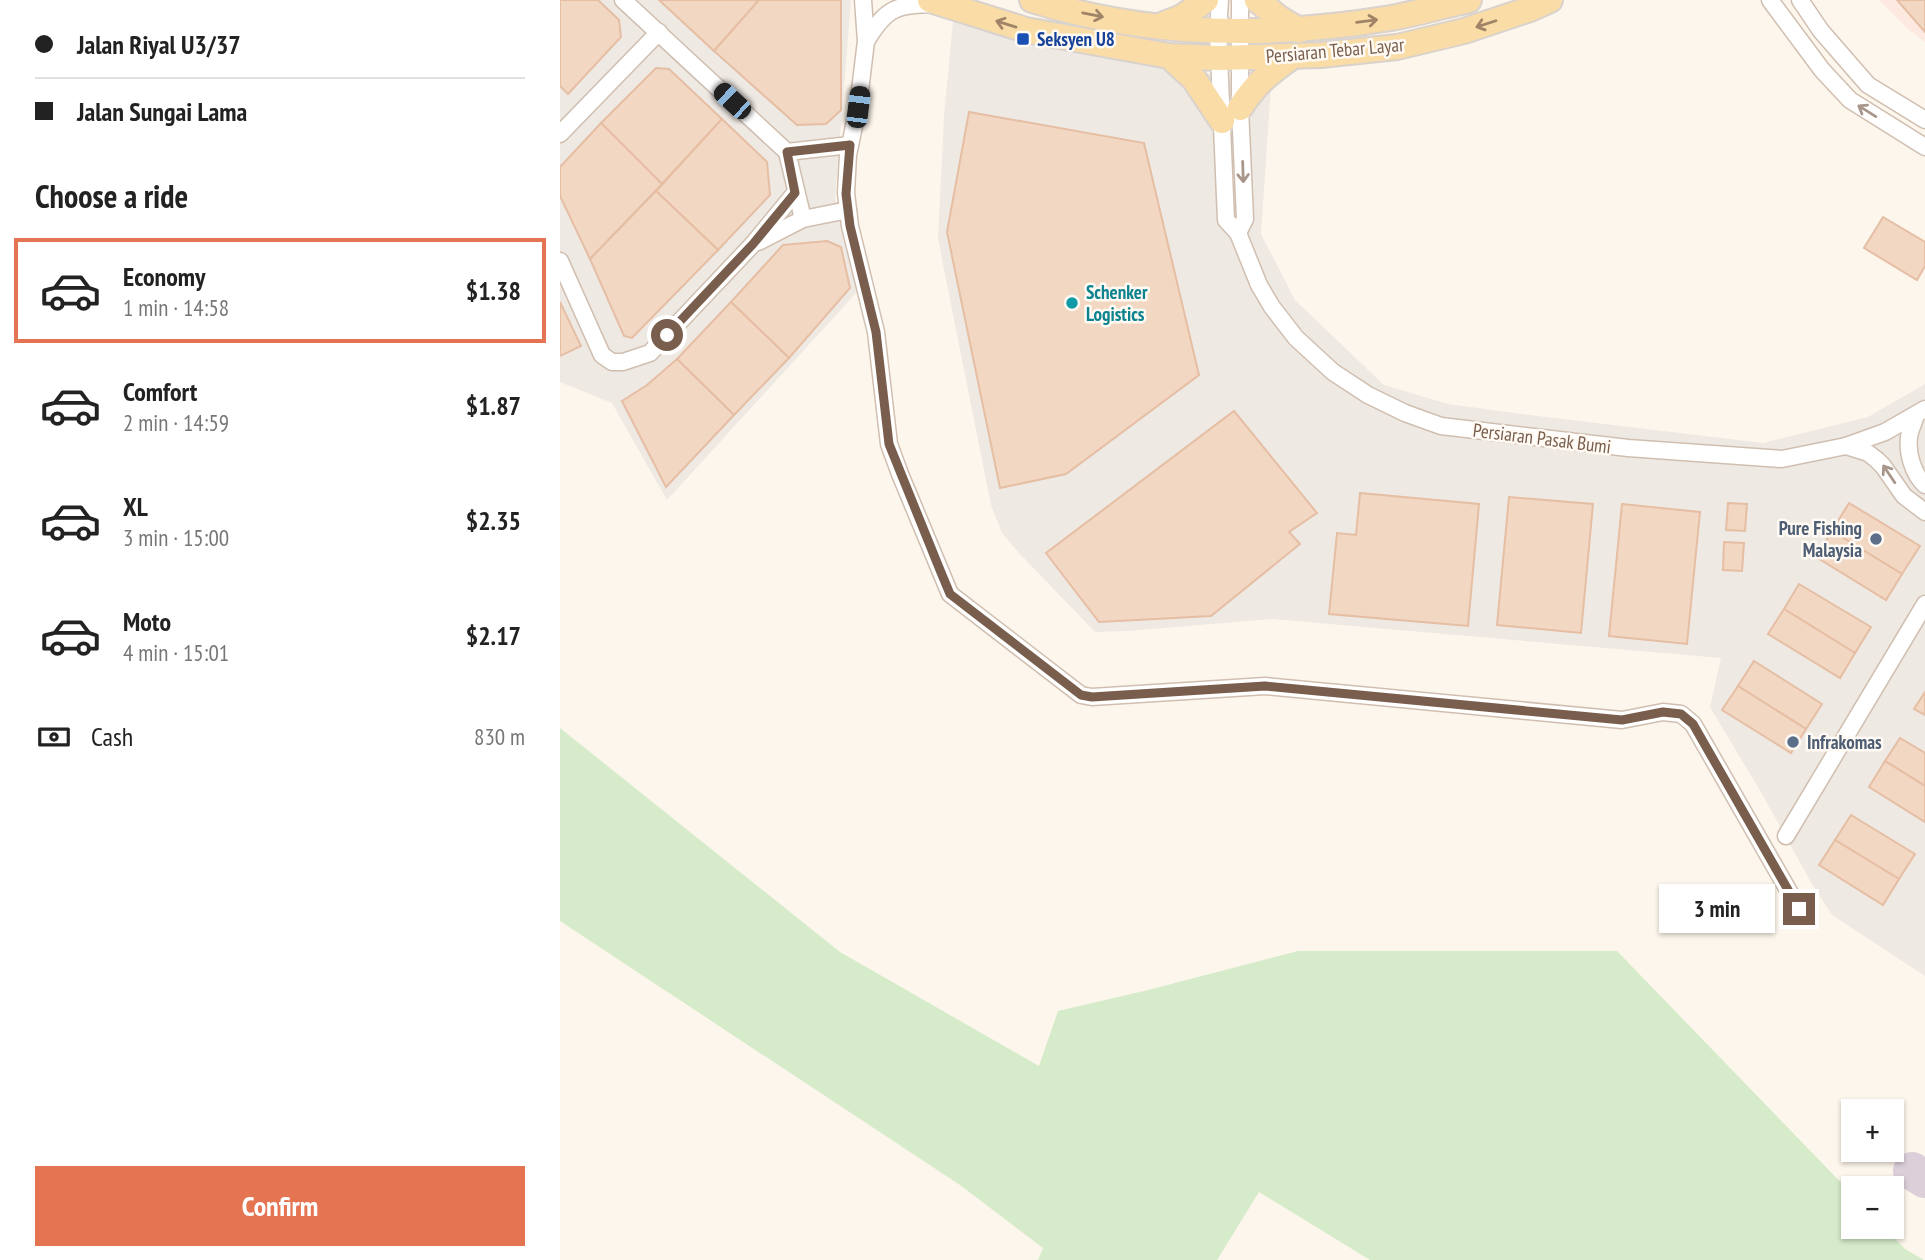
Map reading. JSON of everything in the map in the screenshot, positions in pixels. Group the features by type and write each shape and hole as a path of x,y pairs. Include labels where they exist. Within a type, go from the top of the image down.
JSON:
{"main road":[{"name":"Persiaran Tebar Layar","path":"1032,0 1056,8 1156,27 1228,32 1299,30 1391,18 1468,0"},
{"path":"1156,27 1182,17 1206,0"},
{"path":"1257,0 1299,30"},
{"name":"Persiaran Tebar Layar","path":"935,2 1026,30 1169,56 1229,58 1294,56 1397,47 1464,31 1549,0"},
{"path":"1169,56 1231,114 1265,76 1294,56"}],"street":[{"path":"623,0 787,152 803,219"},
{"path":"863,0 866,41 858,107 850,145 846,194 850,226 876,332 889,444 950,594 1081,695 1092,697 1265,686 1622,720 1663,712 1681,714 1693,724 1799,909"},
{"path":"1220,0 1228,32"},
{"path":"1228,32 1240,0"},
{"path":"1770,0 1822,70 1850,100 1925,147"},
{"path":"1800,0 1821,31 1868,85 1925,120"},
{"path":"866,41 877,22 891,10 904,5 935,2"},
{"path":"560,134 659,32"},
{"name":"Persiaran Pasak Bumi","path":"1228,32 1231,114 1226,220 1238,233 1259,285 1272,307 1296,338 1333,372 1368,395 1405,414 1441,426 1628,448 1782,459 1846,446 1885,432 1921,412"},
{"path":"787,152 850,145"},
{"path":"560,261 602,355 612,362 623,362 650,353 753,244 795,193"},
{"path":"753,244 803,219 848,211"},
{"path":"1921,412 1909,437 1910,455 1920,480 1925,485"},
{"path":"1846,446 1868,453 1877,460 1904,496 1925,512"},
{"path":"1786,836 1925,604"}],"shaded area":[{"path":"560,0 851,0 835,198 858,291 667,500 612,403 560,382"},
{"path":"1879,0 1925,0 1925,42 1908,29"},
{"path":"953,22 1271,86 1261,234 1295,300 1384,385 1448,404 1763,443 1868,417 1925,384 1925,976 1832,915 1812,884 1710,707 1721,658 1272,619 1095,632 1002,533 991,505 938,239 944,116"}],"green space":[{"path":"560,728 840,952 1039,1066 1058,1011 1298,951 1617,951 1841,1183 1841,1239 1895,1239 1905,1249 1924,1260 1370,1260 1259,1192 1217,1260 1038,1260 1043,1248 960,1185 560,921"}],"building":[{"path":"560,0 598,0 619,20 621,37 568,94 560,86"},
{"path":"659,0 759,0 714,51"},
{"path":"759,0 841,0 841,110 826,124 797,125 714,51"},
{"path":"1897,0 1925,0 1925,32"},
{"path":"656,68 669,69 722,119 662,184 601,123"},
{"name":"Schenker Logistics","path":"969,112 1144,143 1199,375 1066,474 1000,488 947,232"},
{"path":"722,119 767,162 770,195 718,250 656,191"},
{"path":"601,123 662,184 590,259 560,196 560,167"},
{"path":"656,191 718,250 632,338 624,336 590,259"},
{"path":"1883,217 1925,242 1925,266 1917,280 1864,248"},
{"path":"827,241 841,247 850,288 789,358 731,302 783,245"},
{"path":"560,302 581,346 560,356"},
{"path":"731,302 789,358 734,415 677,359"},
{"path":"677,359 734,415 666,487 622,401 647,385"},
{"path":"1234,411 1317,513 1289,532 1300,544 1211,616 1099,622 1046,553"},
{"path":"1360,493 1479,504 1468,626 1329,614 1337,533 1356,535"},
{"path":"1509,497 1593,504 1581,633 1497,625"},
{"path":"1728,503 1747,504 1745,531 1726,530"},
{"name":"Pure Fishing Malaysia","path":"1849,503 1920,546 1902,574 1832,531"},
{"path":"1622,504 1700,512 1687,644 1609,636"},
{"path":"1832,531 1902,574 1886,600 1816,557"},
{"path":"1724,542 1744,543 1742,571 1723,570"},
{"path":"1799,584 1871,627 1855,653 1784,609"},
{"path":"1784,609 1855,653 1840,678 1768,634"},
{"path":"1754,661 1822,704 1806,729 1738,686"},
{"path":"1738,686 1806,729 1791,753 1722,710"},
{"path":"1925,692 1925,715 1914,709"},
{"path":"1900,738 1925,753 1925,786 1885,761"},
{"path":"1885,761 1925,786 1925,822 1869,787"},
{"path":"1851,815 1915,854 1899,879 1835,840"},
{"path":"1835,840 1899,879 1883,905 1819,865"}],"taxiway":[{"path":"1912,1171 1925,1179"}],"place":[{"name":"Seksyen U8","path":"1023,39"},
{"name":"Schenker Logistics","path":"1072,303"},
{"name":"Pure Fishing Malaysia","path":"1876,539"},
{"name":"Infrakomas","path":"1793,742"}],"route":[{"path":"667,335 753,244 795,193 787,152 850,145 846,194 850,226 876,332 889,444 950,594 1081,695 1092,697 1265,686 1622,720 1663,712 1681,714 1693,724 1799,909"}]}
